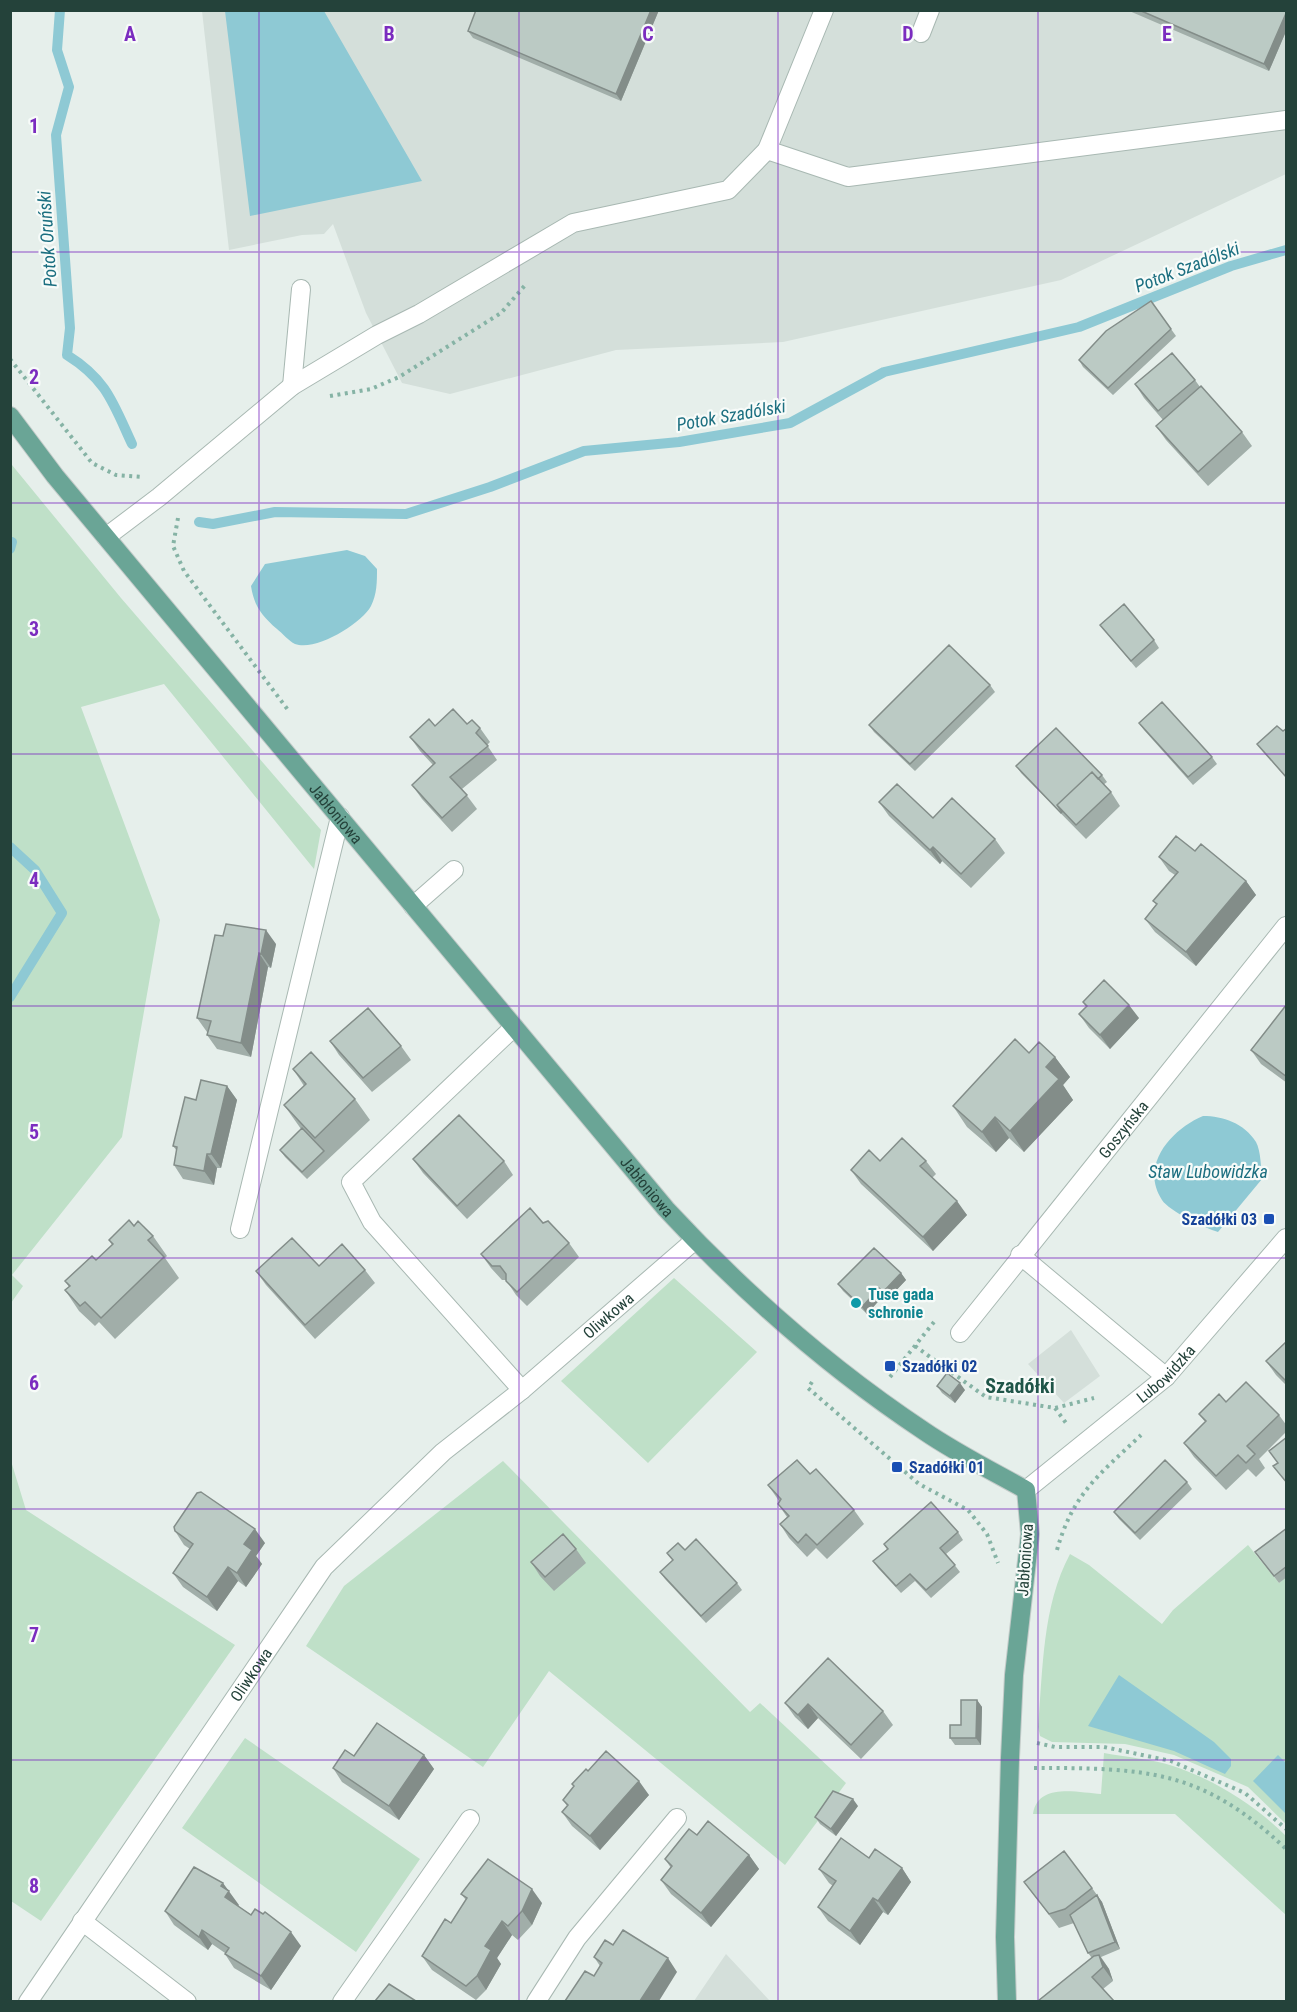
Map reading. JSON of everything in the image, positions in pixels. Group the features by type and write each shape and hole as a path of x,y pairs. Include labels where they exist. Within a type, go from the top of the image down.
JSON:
{"main road":[{"name":"Jabłoniowa","path":"10,416 55,476 514,1027 695,1240 829,1363 925,1433 1026,1490 1030,1534 1014,1675 1010,1758 1005,1937 1007,2001"}],"street":[{"path":"106,537 159,497 292,386 573,223 728,189 767,150 824,10"},
{"path":"921,33 930,10"},
{"path":"767,150 848,177 1287,120"},
{"path":"292,386 301,289"},
{"path":"240,1229 340,817"},
{"path":"413,906 454,870"},
{"name":"Goszyńska","path":"960,1333 1020,1255 1287,926"},
{"path":"514,1027 351,1182 372,1222 522,1390"},
{"name":"Lubowidzka","path":"1026,1490 1167,1377 1287,1238"},
{"name":"Oliwkowa","path":"28,2001 324,1567 443,1452 522,1390 695,1240"},
{"path":"1020,1255 1167,1377"},
{"path":"536,2001 577,1938 677,1818"},
{"path":"342,2001 470,1819"},
{"path":"82,1921 187,2001"}],"path":[{"path":"326,396 371,389 399,377 501,313 528,282"},
{"path":"10,359 92,463 116,475 142,477"},
{"path":"184,509 177,519 173,546 184,571 289,712"},
{"path":"879,1372 888,1379 938,1317 960,1333"},
{"path":"915,1346 986,1397 1055,1408"},
{"path":"808,1388 919,1484 968,1510 987,1534 998,1562 998,1572"},
{"path":"1057,1552 1069,1515 1084,1489 1101,1473"},
{"path":"1034,1742 1055,1747 1104,1747 1171,1761 1245,1793 1287,1830"},
{"path":"1032,1768 1103,1768 1147,1772 1204,1788 1256,1820 1287,1849"}],"shaded area":[{"path":"202,11 1286,11 1286,174 1061,280 783,342 616,350 450,394 402,383 366,313 333,224 324,234 302,235 229,250"},
{"path":"1071,1330 1100,1376 1064,1403 1028,1364"},
{"path":"726,1954 770,2001 694,2001"}],"green space":[{"path":"12,465 121,598 321,830 314,869 164,684 81,707 160,920 122,1137 12,1275 23,1286 11,1303"},
{"path":"674,1278 757,1352 648,1463 561,1381"},
{"path":"11,1461 26,1510 235,1645 41,1921 11,1901"},
{"path":"503,1461 750,1712 760,1703 846,1783 785,1865 549,1671 483,1767 306,1646 344,1586"},
{"path":"1248,1545 1279,1583 1286,1577 1286,1824 1248,1787 1174,1755 1125,1744 1052,1742 1040,1736 1038,1727 1045,1639 1054,1595 1070,1554 1089,1565 1162,1624 1173,1610"},
{"path":"245,1738 420,1859 356,1952 182,1828"},
{"path":"1104,1753 1173,1766 1204,1778 1248,1804 1274,1825 1286,1836 1286,1915 1175,1814 1033,1814 1036,1804 1042,1797 1051,1793 1071,1791 1101,1794"}],"water":[{"path":"225,11 324,11 422,181 250,216"},
{"path":"347,550 365,556 377,569 376,592 371,606 349,628 326,640 314,644 295,644 263,615 254,599 251,586 265,564"},
{"name":"Staw Lubowidzka","path":"1203,1116 1218,1117 1239,1125 1251,1135 1259,1150 1262,1179 1218,1232 1179,1214 1166,1204 1156,1187 1154,1174 1162,1150 1170,1139 1191,1122"},
{"path":"1119,1675 1214,1742 1231,1759 1231,1766 1225,1774 1174,1751 1088,1726"},
{"path":"1278,1755 1286,1763 1286,1814 1253,1781"}],"building":[{"path":"476,10 651,10 616,94 468,31"},
{"path":"1139,10 1287,10 1287,11 1264,64"},
{"path":"1151,301 1171,329 1108,388 1079,360 1106,331"},
{"path":"1172,353 1195,380 1158,411 1135,384"},
{"path":"1201,386 1242,432 1198,472 1156,426"},
{"path":"1124,604 1154,640 1131,661 1100,625"},
{"path":"949,645 990,685 910,764 869,725"},
{"path":"1162,702 1212,757 1188,777 1139,723"},
{"path":"453,709 467,724 472,720 480,728 476,733 488,746 450,777 467,795 442,818 412,785 435,763 410,737 429,719 435,726"},
{"path":"1277,726 1283,731 1287,728 1287,778 1257,744"},
{"path":"1056,728 1102,775 1098,779 1092,772 1057,805 1061,813 1016,766"},
{"path":"1092,772 1111,792 1076,825 1057,805"},
{"path":"897,784 933,818 952,798 995,839 961,874 933,847 930,850 879,802"},
{"path":"1176,836 1195,851 1201,844 1246,881 1186,952 1145,919 1157,904 1153,901 1178,872 1159,857"},
{"path":"226,924 266,930 261,954 259,953 241,1043 207,1035 211,1021 197,1018 215,935 223,936"},
{"path":"1104,980 1129,1005 1100,1035 1079,1014 1087,1006 1083,1002"},
{"path":"1287,1004 1287,1077 1251,1050"},
{"path":"368,1008 401,1046 363,1078 330,1041"},
{"path":"1015,1039 1029,1053 1039,1042 1055,1057 1046,1067 1059,1079 1010,1131 995,1117 982,1132 953,1106"},
{"path":"311,1052 355,1099 315,1138 284,1105 306,1084 293,1069"},
{"path":"201,1080 227,1086 211,1154 207,1154 204,1171 174,1165 177,1147 173,1146 185,1097 196,1100"},
{"path":"459,1115 504,1161 457,1206 413,1159"},
{"path":"302,1128 324,1151 302,1172 280,1150"},
{"path":"902,1138 926,1161 920,1166 957,1201 923,1237 851,1170 869,1150 880,1161"},
{"path":"530,1208 543,1223 548,1221 569,1243 517,1292 506,1281 506,1274 500,1266 492,1266 481,1254"},
{"path":"129,1220 134,1226 138,1221 153,1236 148,1240 164,1257 101,1318 85,1302 80,1306 65,1290 70,1286 65,1281 92,1256 96,1260 113,1244 109,1240"},
{"path":"292,1238 319,1266 342,1244 365,1270 305,1325 256,1271"},
{"path":"874,1248 901,1273 883,1292 879,1288 862,1307 838,1284"},
{"path":"1287,1341 1287,1382 1266,1361"},
{"path":"947,1373 960,1383 950,1396 937,1386"},
{"path":"1246,1382 1279,1415 1247,1446 1255,1454 1246,1463 1238,1455 1216,1476 1184,1443 1206,1421 1199,1414 1219,1394 1226,1402"},
{"path":"1287,1437 1287,1483 1273,1466 1278,1463 1269,1451"},
{"path":"797,1460 810,1474 816,1469 854,1510 817,1545 806,1534 798,1543 780,1524 789,1516 778,1504 781,1499 768,1485"},
{"path":"1165,1460 1187,1482 1135,1533 1114,1512"},
{"path":"201,1492 255,1529 244,1544 252,1550 237,1573 228,1567 207,1597 173,1573 193,1544 175,1531 174,1527 197,1493"},
{"path":"931,1502 958,1532 940,1548 955,1565 926,1590 910,1574 896,1586 873,1561 888,1549 884,1544"},
{"path":"1287,1528 1287,1566 1274,1576 1255,1552"},
{"path":"563,1534 576,1549 545,1577 531,1562"},
{"path":"696,1539 737,1583 701,1616 660,1572 673,1560 667,1553 678,1543 685,1550"},
{"path":"828,1658 883,1711 851,1745 808,1704 798,1715 785,1703"},
{"path":"961,1700 977,1700 976,1738 950,1738 950,1725 961,1725"},
{"path":"377,1723 424,1755 389,1806 333,1768 345,1750 354,1756"},
{"path":"606,1751 639,1781 590,1836 562,1812 568,1805 563,1800 574,1786 572,1784 586,1769 588,1771"},
{"path":"833,1791 853,1799 831,1829 815,1817"},
{"path":"708,1821 749,1855 701,1913 661,1880 672,1866 665,1859 689,1829 697,1835"},
{"path":"841,1838 869,1858 875,1849 902,1868 878,1901 873,1898 850,1931 818,1907 836,1881 819,1869"},
{"path":"1064,1851 1092,1888 1065,1909 1049,1914 1024,1882"},
{"path":"488,1859 532,1889 522,1911 508,1926 502,1921 485,1946 491,1950 477,1976 466,1986 422,1956 445,1919 451,1923 467,1898 461,1894"},
{"path":"194,1867 223,1883 221,1886 229,1891 225,1897 251,1915 255,1909 263,1914 265,1912 291,1932 261,1976 225,1954 229,1948 202,1930 199,1937 165,1911"},
{"path":"1097,1895 1115,1942 1088,1953 1070,1915"},
{"path":"623,1930 668,1958 640,2001 565,2001 585,1971 594,1976 602,1963 594,1957 605,1940 613,1945"},
{"path":"1099,1955 1103,1967 1092,1977 1114,2001 1038,2001 1094,1956"},
{"path":"389,1984 416,2001 375,2001"}],"waterway":[{"name":"Potok Oruński","path":"60,10 57,50 69,87 56,135 70,328 67,355 100,383 114,404 132,444"},
{"name":"Potok Szadólski","path":"199,522 213,524 275,512 406,514 490,487 584,451 679,442 790,423 884,372 1079,327 1231,266 1286,250"},
{"name":"Potok Oruński","path":"10,549 12,542"},
{"name":"Potok Oruński","path":"10,847 35,870 62,913 10,997"}],"place":[{"name":"Szadółki 03","path":"1269,1219"},
{"name":"Tuse gada schronie","path":"856,1303"},
{"name":"Szadółki 02","path":"890,1366"},
{"name":"Szadółki 01","path":"897,1467"}],"district":[{"name":"Szadółki","path":"1020,1386"}]}
